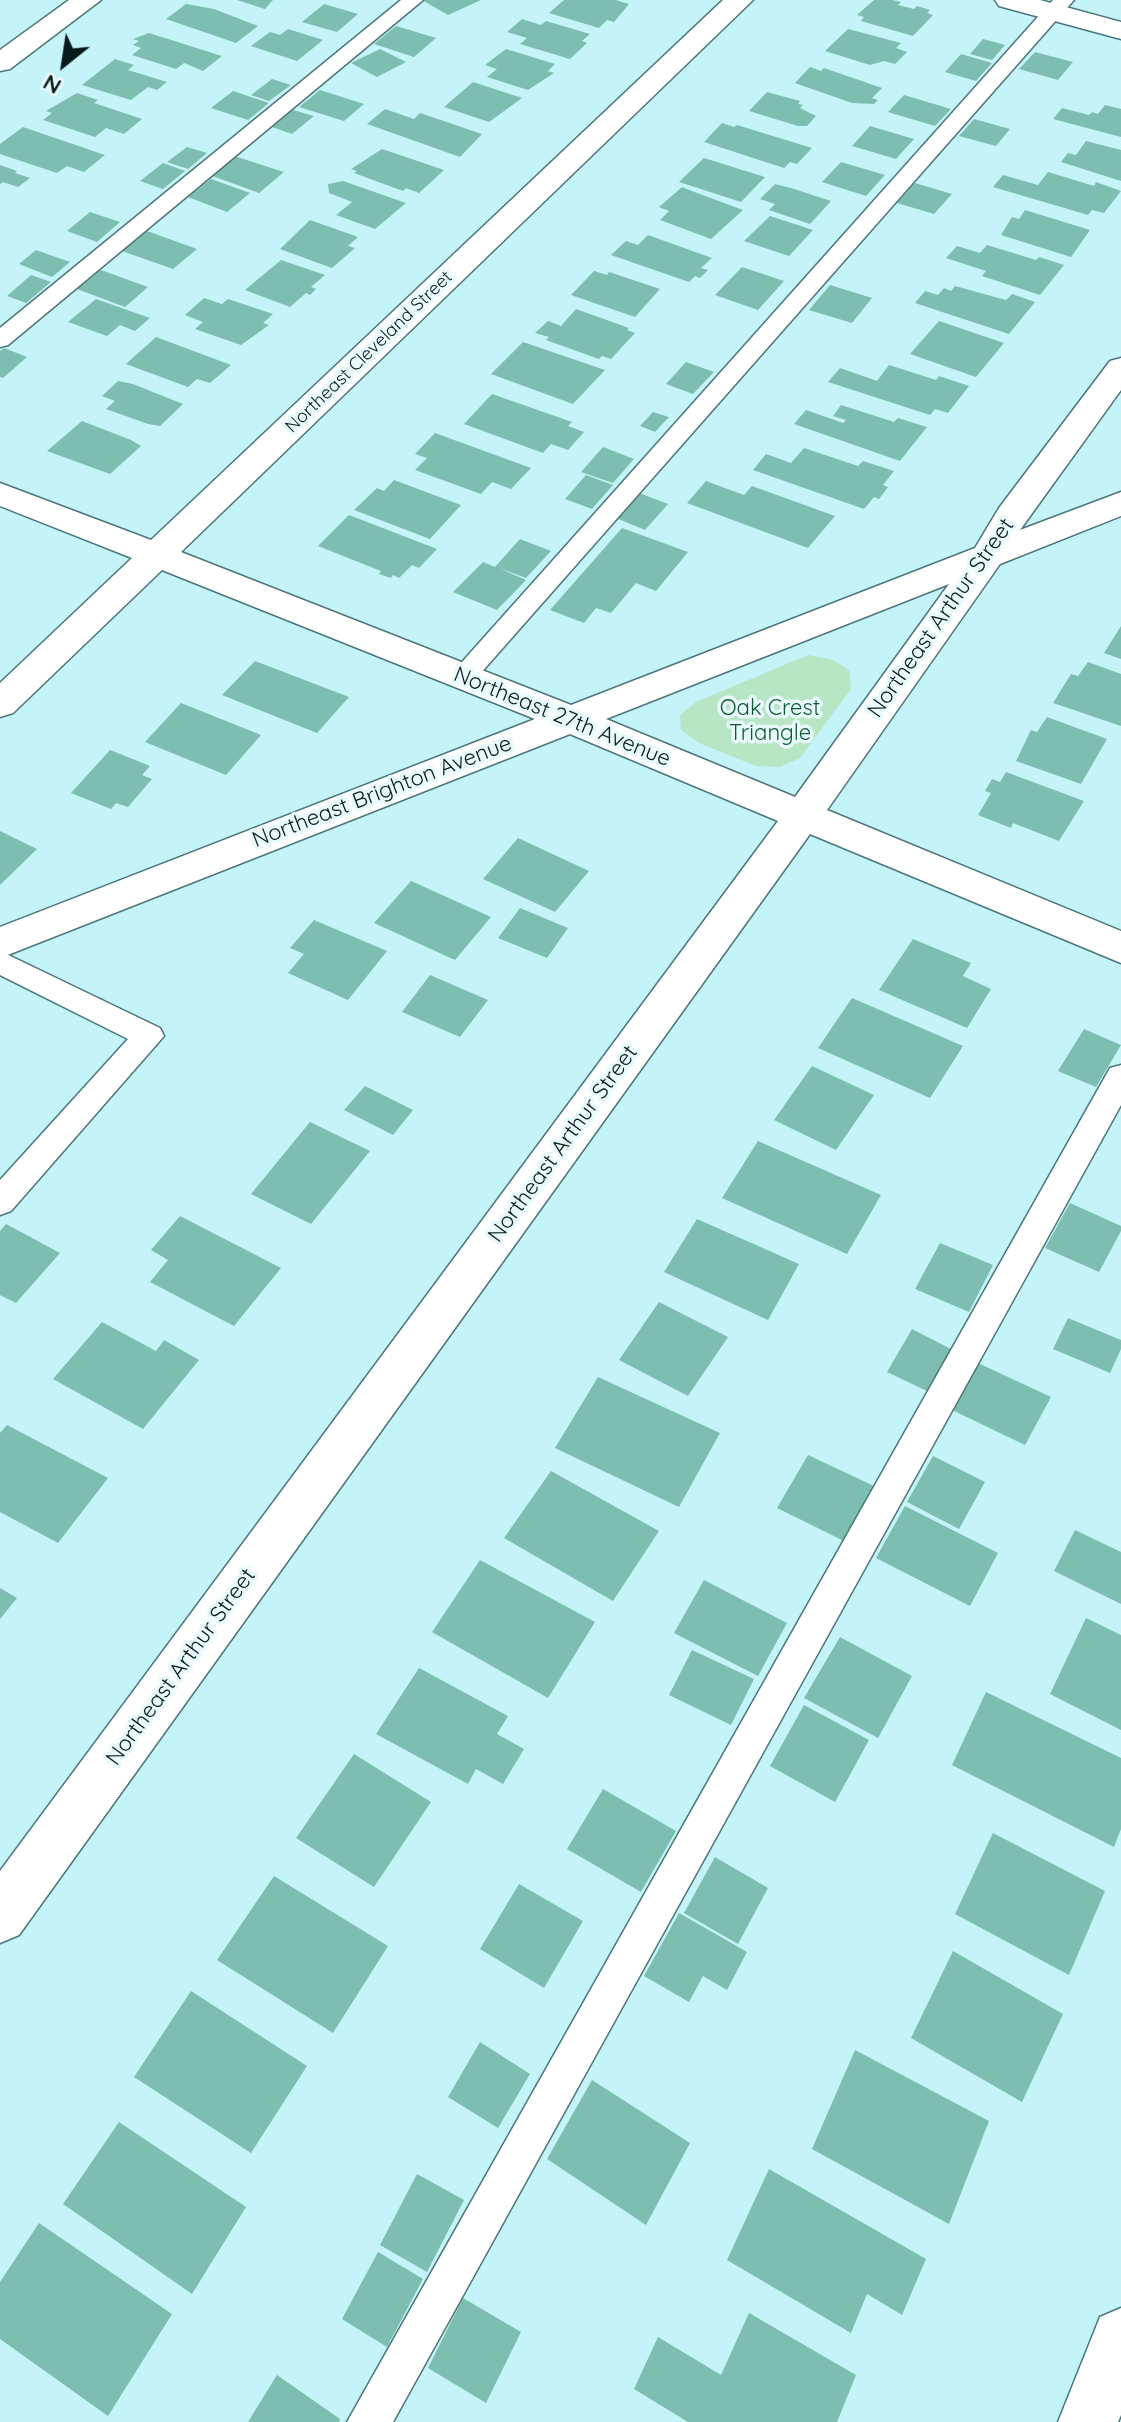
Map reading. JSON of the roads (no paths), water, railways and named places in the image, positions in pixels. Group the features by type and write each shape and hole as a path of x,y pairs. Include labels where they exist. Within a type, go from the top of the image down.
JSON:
{"street":[{"path":"0,63 87,0"},
{"name":"Northeast Cleveland Street","path":"0,704 739,0"},
{"path":"1009,0 1059,6 1121,31"},
{"name":"Northeast Arthur Street","path":"0,1916 803,816 987,556 1011,516 1121,368"},
{"name":"Northeast 27th Avenue","path":"0,494 569,719 1121,948"},
{"name":"Northeast Brighton Avenue","path":"0,943 1121,503"},
{"path":"1088,2422 1121,2338"}],"lane":[{"path":"0,340 413,0"},
{"path":"463,677 1059,6"},
{"path":"0,962 149,1036 0,1202"},
{"path":"369,2422 1121,1077"}],"park label":[{"name":"Oak Crest Triangle","path":"770,720"}]}
